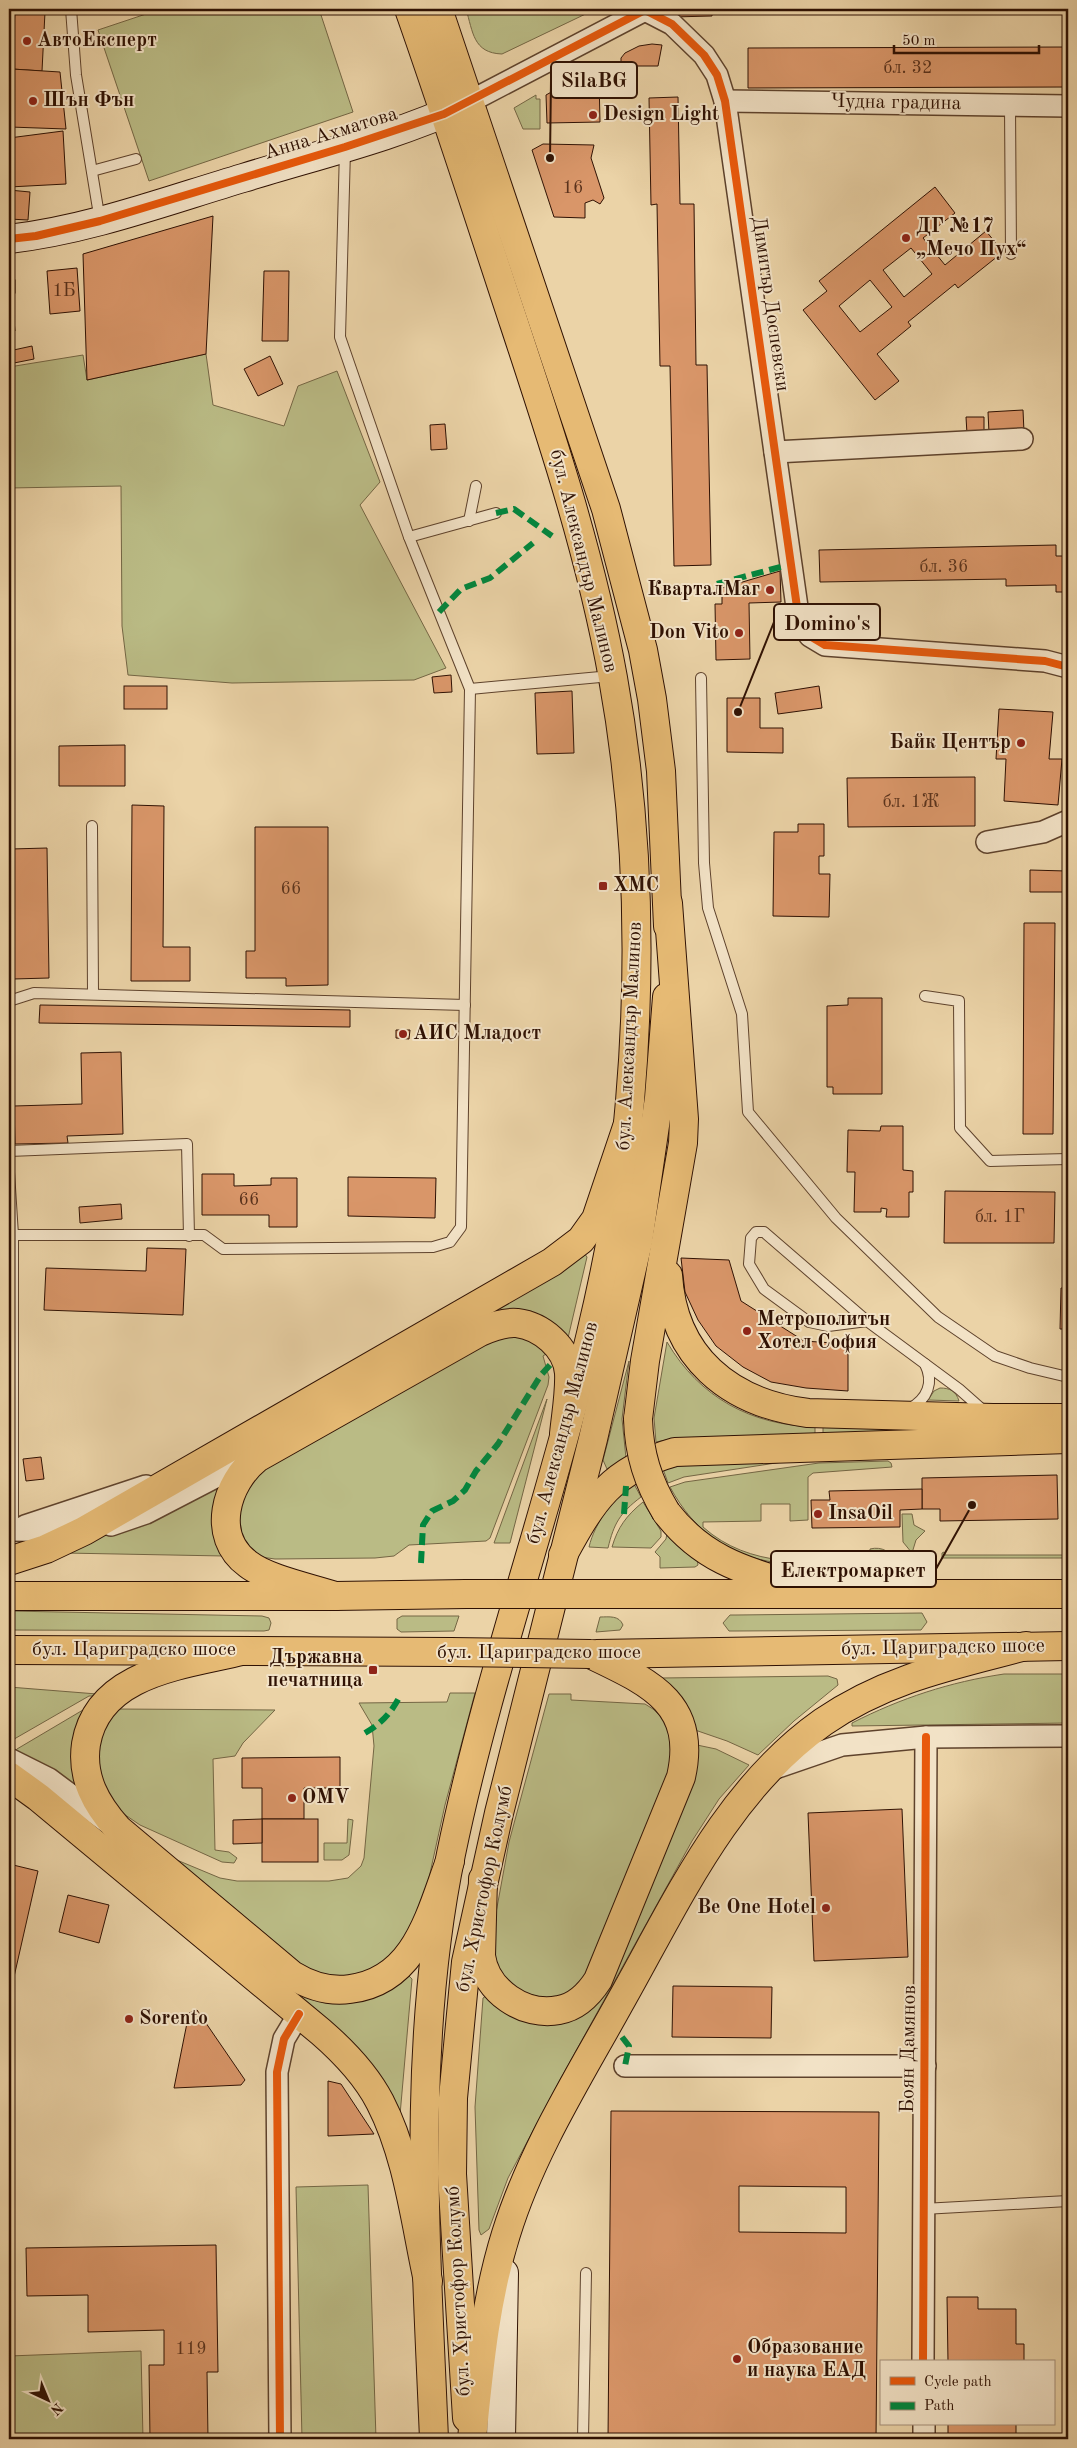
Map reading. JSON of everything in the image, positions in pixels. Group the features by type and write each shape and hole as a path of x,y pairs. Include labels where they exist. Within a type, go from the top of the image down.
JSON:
{"main road":[{"name":"бул. Александър Малинов","path":"410,9 539,398 595,592 613,676 629,789 637,902 636,1012 628,1124 621,1188 610,1245 564,1434 509,1630"},
{"name":"бул. Александър Малинов","path":"438,9 606,509 626,576 652,699 660,771 668,902 666,1004 659,1098 644,1206 612,1362 563,1555"},
{"path":"668,902 684,1119 683,1143 645,1361 638,1419 643,1464 652,1487 666,1512 684,1533 718,1559 747,1572 826,1594"},
{"path":"9,1561 46,1549 84,1531 529,1277 569,1250 581,1240 596,1219 628,1124"},
{"path":"666,1249 668,1284 678,1325 684,1340 702,1363 728,1385 745,1396 784,1410 897,1416 1068,1418"},
{"path":"335,1596 262,1572 248,1564 234,1549 230,1539 226,1509 232,1486 246,1467 271,1448 480,1332 504,1324 516,1324 540,1332 561,1350 569,1373 564,1434"},
{"path":"563,1555 583,1519 606,1488 634,1468 675,1452 1068,1438"},
{"name":"бул. Христофор Колумб","path":"468,2439 452,2174 453,2098 466,1962 483,1879 563,1555"},
{"path":"9,1596 1068,1594"},
{"name":"бул. Христофор Колумб","path":"430,2328 423,2105 426,2031 432,1974 450,1861 471,1768 509,1630"},
{"path":"472,2439 483,2334 490,2296 506,2235 542,2146 570,2092 711,1842 742,1799 765,1772 795,1744 848,1706 886,1686 922,1674 1026,1646"},
{"name":"бул. Цариградско шосе","path":"9,1650 590,1654 1068,1646"},
{"path":"242,1651 140,1678 120,1688 100,1709 87,1740 85,1770 97,1801 118,1829 292,1975 312,1985 332,1990 358,1988 374,1984 400,1966 413,1950 424,1930 450,1861"},
{"path":"483,1879 481,1956 487,1976 499,1991 517,2004 544,2011 559,2010 571,2006 591,1991 598,1980 681,1777 685,1753 681,1724 668,1701 640,1679 590,1654"},
{"path":"9,1776 38,1797 299,2014 348,2058 380,2102 401,2157 428,2281"},
{"path":"430,2328 434,2439"}],"street":[{"name":"Анна Ахматова","path":"9,239 36,236 100,221 345,147 444,114 644,10"},
{"name":"Димитър Доспевски","path":"644,10 672,24 704,55 717,74 725,101 799,621 810,636 825,645 1045,661 1068,667"},
{"name":"Чудна градина","path":"725,101 1068,106"},
{"path":"775,452 1022,439"},
{"path":"987,842 1044,832 1068,822"},
{"path":"11,1530 84,1531 118,1524 146,1513 271,1448"},
{"path":"11,1530 204,1464"},
{"path":"765,1772 797,1759 842,1745 926,1737 1068,1736"},
{"name":"Боян Дамянов","path":"923,2360 926,1737"},
{"path":"9,1759 49,1779 118,1829"},
{"path":"280,2439 277,2072 284,2039 299,2014"},
{"path":"625,2066 925,2066"},
{"name":"бул. Христофор Колумб","path":"501,2439 502,2300 506,2235"},
{"name":"бул. Христофор Колумб","path":"422,2439 430,2328"},
{"path":"924,2426 924,2439"}],"lane":[{"path":"71,9 76,76 100,221"},
{"path":"1010,105 1011,254"},
{"path":"13,1235 204,1236 223,1249 433,1247 450,1242 461,1227 470,689 409,537 340,337 345,147"},
{"path":"92,171 136,159"},
{"path":"469,521 476,486"},
{"path":"409,537 496,513"},
{"path":"470,689 613,676"},
{"path":"701,678 704,862 708,908 742,1014 748,1112 836,1218 938,1317 995,1356 1030,1368 1068,1377"},
{"path":"92,826 93,994"},
{"path":"9,1001 34,993 465,1005"},
{"path":"925,996 959,1000 960,1128 990,1161 1068,1159"},
{"path":"9,1151 187,1144 189,1236"},
{"path":"9,1172 13,1235 11,1530"},
{"path":"867,1321 828,1326 809,1322 802,1317 764,1289 755,1277 749,1264 751,1238 756,1232 764,1232 867,1321 993,1418"},
{"path":"897,1416 916,1406 927,1392 931,1382 924,1363"},
{"path":"923,2209 1068,2201"},
{"path":"583,2439 586,2273"}],"green space":[{"path":"161,9 319,9 353,112 149,181 98,30"},
{"path":"466,9 596,9 502,54 485,50 476,40"},
{"path":"536,95 536,99 540,99 540,129 523,129 514,108"},
{"path":"206,354 213,405 284,426 298,386 337,371 380,482 360,505 446,668 414,680 232,683 128,675 122,626 121,486 9,488 9,367 83,355 87,380"},
{"path":"584,1253 587,1257 568,1338 541,1319 162,1495"},
{"path":"519,1334 549,1352 543,1356 549,1377 548,1385 490,1538 486,1541 409,1545 394,1556 375,1558 275,1559 254,1556 237,1529 237,1507 257,1472 496,1336"},
{"path":"667,1342 680,1362 695,1379 729,1405 770,1421 815,1427 815,1435 676,1438 656,1442 654,1418"},
{"path":"629,1361 622,1419 626,1458 607,1469 603,1460"},
{"path":"940,1388 952,1391 959,1401 928,1400 934,1391"},
{"path":"547,1399 510,1543 494,1543"},
{"path":"823,1425 975,1428 823,1435"},
{"path":"802,1459 684,1477 668,1483 663,1469 676,1466"},
{"path":"888,1461 892,1467 813,1473 808,1477 808,1520 790,1521 790,1504 761,1504 761,1521 703,1522 703,1527 721,1541 761,1557 804,1562 870,1562 870,1549 878,1548 892,1555 897,1562 896,1564 798,1565 768,1561 740,1553 714,1539 691,1517 670,1487 685,1482 819,1463"},
{"path":"221,1483 224,1556 64,1553 65,1548"},
{"path":"634,1484 641,1497 619,1519 608,1548 589,1547 600,1520 612,1504"},
{"path":"643,1502 661,1531 661,1537 651,1548 612,1547 623,1522"},
{"path":"902,1514 912,1514 914,1525 925,1531 916,1540 912,1553 903,1542"},
{"path":"667,1533 697,1559 698,1565 695,1567 660,1568 660,1557 655,1552 666,1539"},
{"path":"944,1552 945,1555 1068,1555 1068,1558 942,1558 942,1553"},
{"path":"9,1611 262,1616 269,1618 271,1623 269,1630 264,1631 9,1630"},
{"path":"922,1613 927,1622 921,1630 729,1631 723,1623 730,1615"},
{"path":"402,1616 459,1616 454,1631 401,1632 397,1629 397,1619"},
{"path":"600,1617 616,1618 623,1625 620,1630 596,1632"},
{"path":"1004,1674 1068,1674 1068,1723 852,1726 852,1723 870,1714 926,1692 984,1677"},
{"path":"828,1676 837,1679 838,1685 794,1721 758,1755 727,1741 695,1730 661,1678"},
{"path":"9,1687 97,1694 97,1696 89,1696 9,1742"},
{"path":"450,1693 475,1693 445,1805 425,1896 400,1951 358,1977 322,1976 301,1966 172,1858 220,1878 237,1881 329,1881 348,1878 361,1866 364,1858 374,1746 372,1725 359,1703 447,1702"},
{"path":"549,1694 571,1694 571,1700 645,1704 653,1709 665,1721 671,1733 672,1774 589,1973 565,1996 550,1999 523,1993 504,1980 489,1951 509,1842"},
{"path":"88,1707 81,1791 15,1751 17,1749"},
{"path":"116,1709 275,1710 243,1743 235,1756 213,1759 215,1850 229,1852 237,1858 234,1863 222,1862 140,1825 115,1808 99,1782 98,1735"},
{"path":"697,1745 716,1749 749,1765 719,1799 692,1841 508,2178 489,2229 481,2235 479,2230 475,2107 483,1998 486,1996 571,2018"},
{"path":"348,1819 353,1820 349,1855 342,1860 324,1860 324,1843 347,1843"},
{"path":"409,1976 412,1979 400,2115 290,1993 294,1987 398,1983"},
{"path":"368,2185 376,2439 302,2439 296,2187"},
{"path":"141,2351 143,2439 9,2439 9,2356"}],"building":[{"path":"672,9 712,9 712,16 672,17"},
{"path":"15,10 45,12 42,71 12,69"},
{"path":"662,45 658,66 621,66 621,58 625,53 639,46"},
{"path":"1068,47 1068,87 748,88 748,48"},
{"path":"12,69 60,72 66,129 10,127"},
{"path":"599,79 600,122 547,123 546,95 573,80"},
{"path":"678,97 680,204 694,204 696,365 707,365 711,565 674,566 670,366 660,366 657,204 651,205 649,98"},
{"path":"63,131 66,184 9,187 9,138"},
{"path":"543,144 594,145 591,158 604,198 600,204 593,200 585,203 585,218 554,217 532,150"},
{"path":"935,187 955,213 923,238 945,265 986,231 1003,252 958,288 955,284 908,322 911,326 877,354 899,381 875,400 803,310 827,291 819,281","holes":["911,248 932,274 904,297 883,270","870,280 892,307 860,332 839,306"]},
{"path":"9,190 30,192 28,220 9,219"},
{"path":"213,216 206,354 87,380 83,254"},
{"path":"77,268 80,311 50,314 47,271"},
{"path":"264,271 289,271 288,341 262,341"},
{"path":"9,280 15,280 15,293 9,293"},
{"path":"9,306 14,306 14,319 9,319"},
{"path":"9,320 14,320 15,331 9,332"},
{"path":"32,346 34,359 9,364 9,351"},
{"path":"270,356 283,384 258,396 244,369"},
{"path":"1023,410 1024,432 989,433 988,412"},
{"path":"966,417 984,417 984,433 967,434"},
{"path":"445,424 447,449 431,450 430,425"},
{"path":"1056,545 1056,556 1068,556 1068,592 1056,592 1056,585 1006,586 1006,579 820,582 819,550"},
{"path":"780,571 781,602 749,603 750,659 716,660 715,604 722,604 722,588"},
{"path":"451,675 452,692 434,693 432,677"},
{"path":"124,686 167,686 167,709 124,709"},
{"path":"819,686 822,708 778,714 775,693"},
{"path":"572,691 574,753 537,754 535,693"},
{"path":"727,698 760,698 760,728 783,728 783,753 727,752"},
{"path":"999,709 1053,712 1049,759 1062,759 1058,805 1004,801 1006,759 996,759"},
{"path":"125,745 125,786 59,786 59,746"},
{"path":"975,777 975,826 848,827 847,778"},
{"path":"132,805 164,806 163,947 190,947 190,981 131,981"},
{"path":"798,824 824,824 824,856 819,856 819,874 830,874 829,917 773,916 774,832 798,832"},
{"path":"255,827 328,827 328,985 286,986 286,978 246,978 246,951 255,951"},
{"path":"47,848 49,978 13,979 11,849"},
{"path":"1030,870 1066,871 1066,892 1030,892"},
{"path":"1024,923 1055,923 1053,1134 1023,1134"},
{"path":"848,998 882,998 882,1094 833,1094 833,1087 827,1087 827,1006 848,1005"},
{"path":"40,1005 350,1010 350,1027 39,1023"},
{"name":"АИС Младост","path":"396,1030 410,1030 409,1039 396,1038"},
{"path":"121,1052 123,1134 67,1136 68,1143 15,1144 14,1106 82,1104 81,1053"},
{"path":"881,1126 903,1126 903,1170 913,1171 913,1192 909,1192 909,1217 886,1217 887,1209 881,1208 881,1212 854,1212 855,1172 847,1172 848,1130 880,1131"},
{"path":"202,1174 234,1174 234,1186 271,1185 271,1178 297,1178 297,1227 269,1227 269,1215 202,1215"},
{"path":"348,1177 436,1178 435,1218 348,1216"},
{"path":"945,1191 1055,1192 1054,1243 944,1243"},
{"path":"121,1204 122,1219 80,1223 79,1207"},
{"path":"147,1248 186,1249 183,1315 44,1310 46,1268 146,1271"},
{"name":"Метрополитън Хотел София","path":"681,1258 729,1260 741,1301 804,1341 848,1344 848,1391 806,1388 771,1382 743,1367 716,1346 698,1320 685,1292"},
{"path":"1061,1288 1068,1288 1068,1329 1060,1329"},
{"path":"41,1457 44,1479 26,1481 23,1459"},
{"path":"1057,1475 1058,1519 940,1521 940,1509 922,1509 922,1478"},
{"path":"922,1489 922,1509 900,1510 900,1527 812,1528 811,1500 830,1500 829,1491"},
{"path":"340,1757 340,1788 304,1788 304,1819 262,1819 262,1788 242,1788 242,1758"},
{"path":"902,1809 908,1957 814,1961 808,1813"},
{"path":"262,1819 318,1819 318,1862 262,1862"},
{"path":"262,1819 262,1843 233,1844 233,1820"},
{"path":"9,1864 38,1871 9,1999"},
{"path":"68,1895 109,1905 99,1943 59,1932"},
{"path":"673,1986 772,1987 771,2038 672,2037"},
{"path":"197,2010 245,2080 241,2085 174,2088 189,2013"},
{"path":"328,2081 341,2084 374,2134 328,2136"},
{"path":"611,2111 879,2112 876,2439 608,2439","holes":["739,2186 846,2187 846,2233 739,2232"]},
{"path":"216,2245 218,2372 207,2372 208,2439 150,2439 149,2365 164,2365 164,2330 88,2332 88,2295 27,2296 26,2248"},
{"path":"947,2297 978,2297 978,2309 1016,2309 1016,2344 1024,2344 1024,2360 948,2360"},
{"path":"948,2426 1016,2426 1016,2439 948,2439"}],"marked path":[{"path":"496,513 514,509 552,536"},
{"path":"439,612 461,589 490,578 533,543"},
{"path":"717,584 784,566"},
{"path":"421,1563 423,1525 432,1511 453,1501 465,1490 476,1471 498,1444 541,1375 550,1365"},
{"path":"624,1514 626,1486"},
{"path":"365,1733 386,1717 400,1696"},
{"path":"622,2037 629,2046 625,2066"}],"cycle path":[{"path":"643,9 672,24 704,55 717,75 725,101 799,621 810,636 825,645 1045,661 1068,667"},
{"path":"9,239 36,236 100,221 345,147 444,114 645,10"},
{"path":"923,2360 926,1737"},
{"path":"280,2439 277,2072 284,2039 299,2014"}],"place":[{"name":"АвтоЕксперт","path":"27,41"},
{"name":"Шън Фън","path":"33,101"},
{"name":"Design Light","path":"593,115"},
{"name":"SilaBG","path":"550,158"},
{"name":"ДГ №17 „Мечо Пух“","path":"906,238"},
{"name":"КварталМаг","path":"770,590"},
{"name":"Don Vito","path":"739,633"},
{"name":"Domino's","path":"738,712"},
{"name":"Байк Център","path":"1021,743"},
{"name":"ХМС","path":"603,886"},
{"name":"АИС Младост","path":"403,1034"},
{"name":"Метрополитън Хотел София","path":"747,1331"},
{"name":"Електромаркет","path":"972,1505"},
{"name":"InsaOil","path":"818,1514"},
{"name":"Държавна печатница","path":"373,1670"},
{"name":"OMV","path":"292,1798"},
{"name":"Be One Hotel","path":"826,1908"},
{"name":"Sorento","path":"129,2019"},
{"name":"Образование и наука ЕАД","path":"737,2359"}]}
